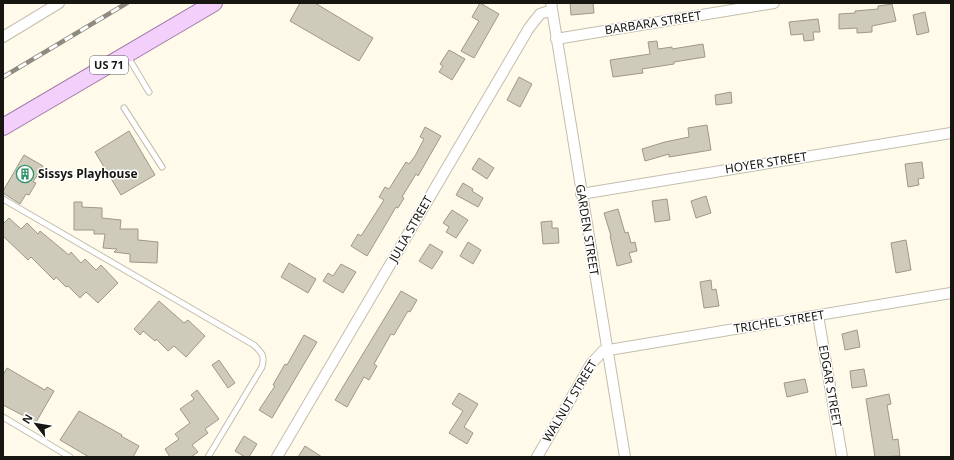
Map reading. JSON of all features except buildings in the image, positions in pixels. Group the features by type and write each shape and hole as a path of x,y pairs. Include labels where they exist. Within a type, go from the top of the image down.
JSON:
{"main road":[{"name":"US 71","path":"3,127 214,3"}],"street":[{"path":"3,37 59,3"},
{"name":"BARBARA STREET","path":"556,39 774,3"},
{"name":"GARDEN STREET","path":"551,6 625,457"},
{"name":"JULIA STREET","path":"277,457 530,28 540,14 551,6"},
{"name":"HOYER STREET","path":"581,194 951,133"},
{"name":"TRICHEL STREET","path":"607,350 951,293"},
{"name":"EDGAR STREET","path":"818,315 842,457"},
{"name":"WALNUT STREET","path":"537,457 591,364 600,354 607,350"}],"lane":[{"path":"127,55 150,92"},
{"path":"124,108 162,167"},
{"path":"3,199 254,345 262,353 264,360 262,367 208,457"},
{"path":"3,417 70,457"}],"railway":[{"path":"3,77 127,3"}],"place":[{"name":"Sissys Playhouse","path":"25,174"}]}
